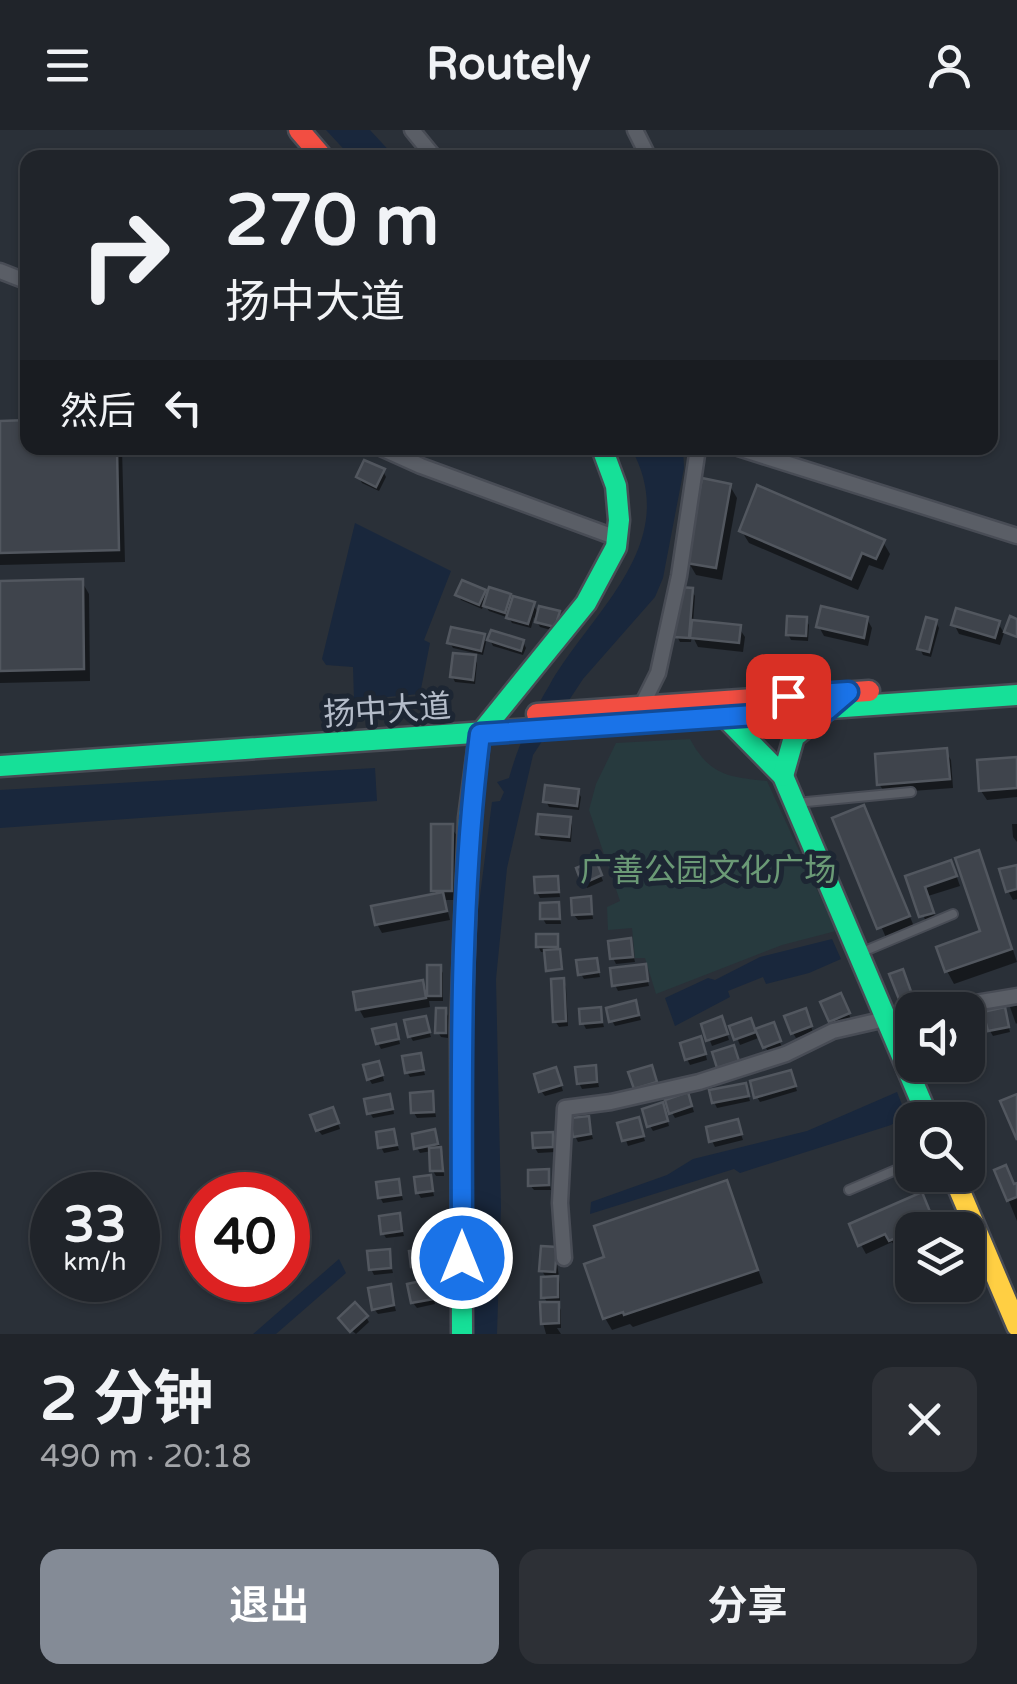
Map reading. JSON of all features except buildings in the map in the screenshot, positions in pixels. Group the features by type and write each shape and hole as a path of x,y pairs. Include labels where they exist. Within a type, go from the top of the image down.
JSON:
{"main road":[{"path":"300,130 316,150"},
{"path":"462,1334 462,1028 469,818 485,726 586,603 604,575 619,520 616,486 605,455"},
{"name":"扬中大道","path":"0,766 1017,680"},
{"path":"783,776 794,737 848,692"},
{"name":"扬中大道","path":"642,713 724,716 1017,695"},
{"path":"724,716 783,776 921,1102"},
{"name":"扬中大道","path":"0,751 485,726"},
{"path":"959,1192 1017,1326"}],"street":[{"path":"412,130 428,150"},
{"path":"396,455 617,538"},
{"path":"642,713 658,674 679,576 697,455"},
{"path":"760,455 1017,536"},
{"path":"985,1001 1017,996"},
{"path":"564,1258 560,1203 565,1108 699,1082 786,1054 833,1031 895,1016"}],"lane":[{"path":"794,803 911,792"},
{"path":"858,954 953,914"},
{"path":"849,1190 895,1170"}],"green space":[{"name":"广善公园文化广场","path":"690,739 705,761 722,772 767,781 836,931 782,945 656,994 645,958 635,958 632,928 608,930 607,907 620,901 589,810 596,784 616,743"}],"water":[{"path":"326,130 370,130 389,150 345,150"},
{"path":"634,455 683,455 663,578 655,597 583,679 533,755 507,868 496,979 501,1207 497,1334 473,1334 474,943 492,802 500,801 504,792 497,782 509,778 543,697 626,575 639,546 646,515 644,483"},
{"path":"355,523 451,571 424,640 430,643 420,694 354,700 353,667 326,665 322,659"},
{"path":"375,768 377,801 0,828 0,790"},
{"path":"832,939 841,959 809,973 766,984 763,977 728,991 730,997 675,1026 665,998 708,978 715,980 760,957"},
{"path":"897,1092 901,1102 895,1102 895,1122 891,1125 740,1173 734,1169 590,1214 591,1202 667,1175 693,1159 807,1131"},
{"path":"339,1259 346,1273 276,1334 253,1334 290,1302 310,1302 310,1284"}],"traffic: fast":[{"path":"462,1334 461,1028 469,818 480,734 586,603 616,547 616,486 605,455"},
{"path":"0,766 1017,695"},
{"path":"783,776 794,737 834,704"},
{"path":"724,716 783,776 921,1102"}],"traffic: slow":[{"path":"960,1192 1017,1326"}],"traffic: jam":[{"path":"299,130 316,150"},
{"path":"537,714 869,691"}],"route":[{"path":"462,1258 462,1028 469,818 480,734 827,710 848,692 788,696"}]}
